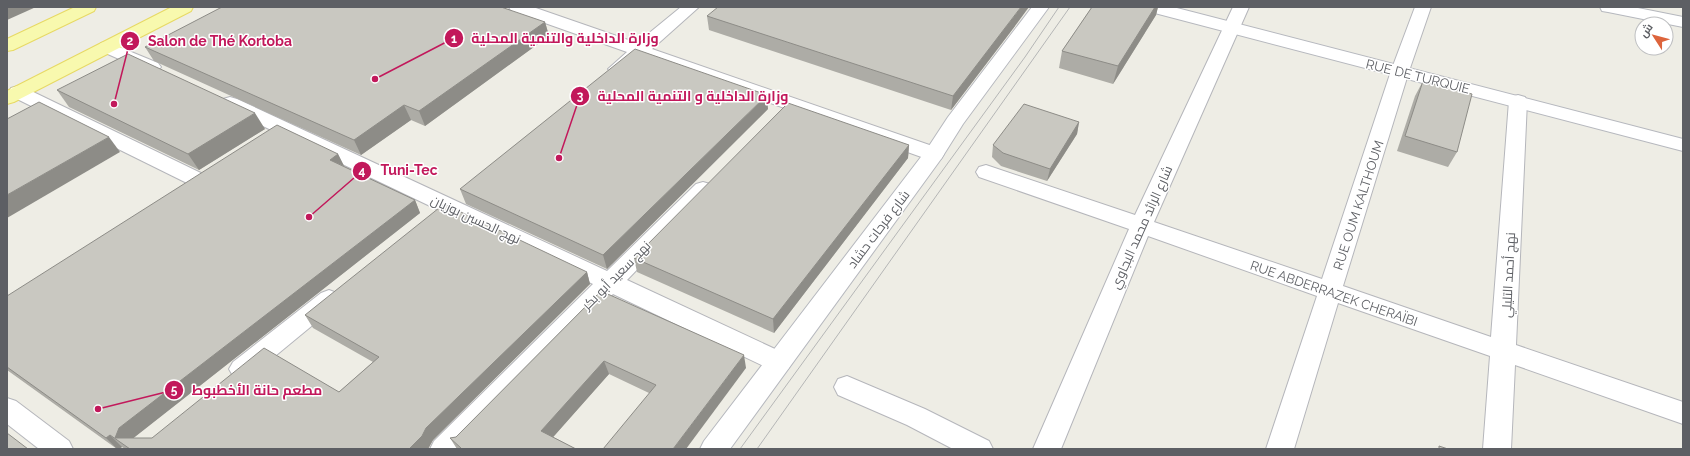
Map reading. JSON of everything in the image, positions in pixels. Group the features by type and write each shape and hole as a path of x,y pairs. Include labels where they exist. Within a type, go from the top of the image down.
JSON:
{"main road":[{"path":"7,46 88,7"},
{"path":"12,95 185,7"}],"street":[{"path":"517,7 934,154"},
{"path":"604,79 641,50 691,7"},
{"name":"شارع فرحات حشاد","path":"714,449 773,359 934,154 955,121 1041,7"},
{"name":"RUE DE TURQUIE","path":"1153,7 1683,145"},
{"name":"شارع الرائد محمد البجاوي","path":"1047,449 1141,226 1241,7"},
{"name":"RUE OUM KALTHOUM","path":"1280,449 1400,71 1423,7"},
{"path":"1608,7 1683,22"},
{"path":"107,47 168,75"},
{"path":"12,95 200,182"},
{"name":"نهج الحسين بوزيان","path":"211,95 773,359"},
{"name":"نهج أحمد التليلي","path":"1497,449 1518,101"},
{"path":"773,119 790,102"},
{"path":"264,140 283,128"},
{"path":"180,194 219,169"},
{"name":"RUE ABDERRAZEK CHERAÏBI","path":"986,172 1683,413"},
{"name":"نهج سعيد أبو بكر","path":"444,449 717,175"},
{"path":"428,220 465,190"},
{"path":"229,379 347,284"},
{"path":"847,388 916,417 979,449"},
{"path":"7,409 59,449"}],"building":[{"path":"222,7 501,7 545,22 419,111 404,105 354,140 145,47"},
{"path":"718,7 1021,7 953,96 707,16"},
{"path":"1092,7 1155,7 1118,66 1062,51"},
{"path":"635,49 767,95 603,255 460,189"},
{"path":"128,54 255,113 188,154 57,90"},
{"path":"1423,81 1472,94 1457,152 1405,136"},
{"path":"39,102 109,137 7,195 7,119"},
{"path":"788,103 909,145 773,319 634,258"},
{"path":"1024,104 1079,122 1050,169 1003,153 993,145"},
{"path":"277,125 338,154 330,160 415,200 119,428 115,438 152,438 264,348 339,392 379,357 305,315 444,204 587,272 426,428 422,436 409,449 130,449 110,435 106,438 7,367 7,296"},
{"path":"601,291 744,355 673,449 603,449 656,385 604,361 541,431 576,449 460,449 461,448 450,438 456,437"},
{"path":"7,433 28,449 7,449"},
{"path":"1439,446 1448,449 1439,449"}],"tram line":[{"path":"740,449 1025,57 1059,7"},
{"path":"757,449 1070,7"}],"place":[{"name":"وزارة الداخلية والتنمية المحلية","path":"375,79"},
{"name":"Salon de Thé Kortoba","path":"114,104"},
{"name":"وزارة الداخلية و التنمية المحلية","path":"559,158"},
{"name":"Tuni-Tec","path":"309,217"},
{"name":"مطعم حانة الأخطبوط","path":"98,409"}]}
